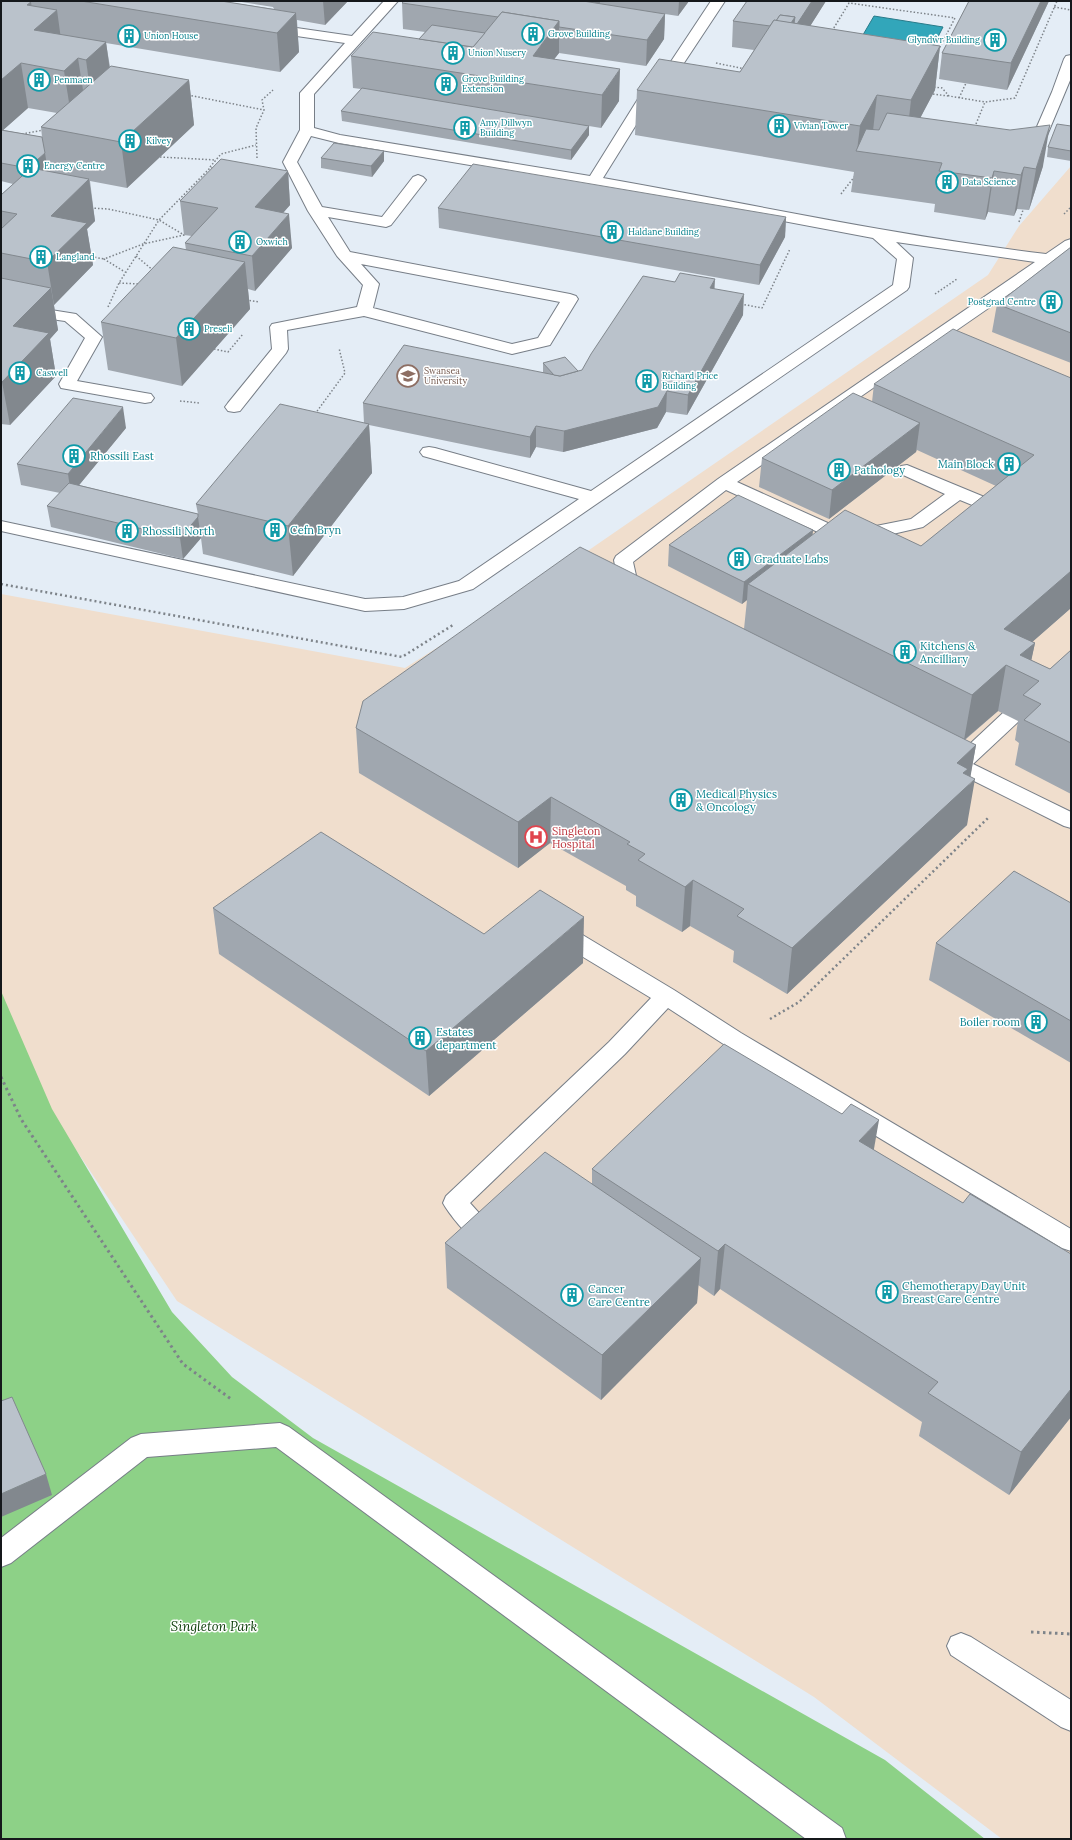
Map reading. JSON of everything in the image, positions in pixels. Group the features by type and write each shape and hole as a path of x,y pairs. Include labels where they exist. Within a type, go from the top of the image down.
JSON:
{"lane":[{"path":"364,311 371,284 345,256 316,211 290,162 306,130 307,93 391,1"},
{"path":"594,181 648,94 672,72 718,1"},
{"path":"256,26 354,40"},
{"path":"1027,166 1059,92 1071,59"},
{"path":"306,130 339,139 594,181 877,233 994,253 1050,259"},
{"path":"316,211 386,222 418,180"},
{"path":"1,526 365,605 404,603 466,586 901,288 905,258 877,233"},
{"path":"650,608 643,604 630,590 623,560 724,483 938,344 1071,244"},
{"path":"234,407 280,349 278,327 364,311 512,349 544,341 570,299 345,256"},
{"path":"1,307 70,317 94,337 67,384 145,398"},
{"path":"429,452 595,498"},
{"path":"907,470 1006,513"},
{"path":"724,483 826,529 871,533 917,523 958,493"},
{"path":"959,765 1011,717"},
{"path":"931,751 1071,821"},
{"path":"539,919 666,996 733,1039 1071,1240"},
{"path":"479,1230 455,1203 617,1048 666,996"},
{"path":"1,1554 141,1446 280,1435 831,1839"},
{"path":"960,1646 1071,1717"}],"path":[{"path":"933,94 985,102 1015,98 1057,1"},
{"path":"830,35 849,3 955,18 938,51"},
{"path":"1054,7 1071,10"},
{"path":"681,56 750,70"},
{"path":"959,98 966,83"},
{"path":"928,85 942,88 949,96"},
{"path":"257,159 256,128 264,110 262,100 273,90"},
{"path":"186,95 264,110"},
{"path":"976,124 985,102"},
{"path":"16,136 47,129"},
{"path":"94,337 125,272 159,220 210,168 221,154 256,145"},
{"path":"160,157 216,160"},
{"path":"210,168 218,168"},
{"path":"837,199 857,172"},
{"path":"86,208 108,209 159,220 184,235 143,244 104,259"},
{"path":"1018,224 1023,210"},
{"path":"736,303 762,308 791,246"},
{"path":"84,255 104,259 125,272"},
{"path":"136,256 159,275"},
{"path":"145,398 234,407"},
{"path":"733,1039 799,1002 1016,793"},
{"path":"1,1077 21,1119 183,1364"},
{"path":"1031,1632 1071,1634"}],"shaded area":[{"name":"Singleton Hospital","path":"1071,166 1071,1839 1002,1839 814,1697 177,1301 50,1111 1,1006 1,594 405,668 560,570 988,275 1019,226"}],"green space":[{"name":"Singleton Park","path":"1,991 52,1109 172,1312 232,1377 313,1438 885,1760 985,1839 1,1839"}],"water":[{"path":"874,16 943,27 922,68 850,57"}],"building":[{"path":"1,1 26,1 31,2 27,5 57,10 34,30 106,42 86,60 78,58 64,71 21,63 1,80"},
{"path":"81,1 221,1 296,13 277,33"},
{"path":"404,1 583,1 665,14 647,40 559,27 559,21 502,12 498,17 402,3"},
{"path":"747,1 812,1 797,24 794,23 795,17 780,15 770,26 733,21"},
{"name":"Glyndŵr Building","path":"969,1 1041,1 1011,63 942,53"},
{"path":"502,12 559,21 533,56 620,69 602,95 351,56 373,32 473,47"},
{"path":"780,15 795,17 791,23 776,21"},
{"path":"774,20 940,46 911,100 877,95 860,126 637,90 659,59 740,72"},
{"path":"432,25 485,33 473,47 419,39"},
{"path":"111,66 189,80 121,142 41,127"},
{"name":"Amy Dillwyn Building","path":"362,88 589,126 571,150 341,111"},
{"path":"887,113 1010,130 1050,125 1036,169 1024,167 1021,175 994,171 992,178 939,171 942,163 856,151 866,129 879,130"},
{"path":"1057,124 1071,126 1071,151 1048,147"},
{"path":"1,130 42,137 45,153 28,168 1,163"},
{"path":"334,143 384,151 371,166 321,158"},
{"path":"221,159 288,171 255,207 289,214 252,256 185,243 218,208 180,201"},
{"path":"473,164 786,217 760,265 438,208"},
{"path":"31,168 89,179 51,216 87,223 47,262 1,253 1,229 17,214 1,211 1,195"},
{"path":"173,247 245,262 176,338 101,322"},
{"path":"1071,247 1071,333 997,304"},
{"name":"Richard Price Building","path":"680,273 715,279 710,288 744,294 688,395 667,391 658,407 564,431 536,426 530,437 363,403 404,345 560,376 582,370 643,276 675,282"},
{"path":"1,278 51,288 13,326 49,333 2,382 1,382"},
{"path":"953,329 1071,378 1071,571 1004,629 1035,643 1020,655 1050,669 1071,650 1071,743 1024,720 1041,704 1023,695 1039,681 1006,665 972,695 748,584 845,510 921,546 1034,455 874,384"},
{"path":"565,357 578,371 560,376 554,375 543,363"},
{"path":"853,393 920,423 832,490 762,458"},
{"path":"73,398 123,407 68,474 17,464"},
{"path":"280,404 369,424 288,526 196,504"},
{"path":"69,483 198,514 198,517 180,538 47,506"},
{"path":"738,495 813,530 744,582 669,545"},
{"name":"Medical Physics & Oncology","path":"580,547 976,745 957,763 968,769 963,773 975,779 792,948 737,916 744,909 693,880 685,887 638,860 645,854 627,844 630,842 551,797 518,822 356,728 363,701"},
{"path":"321,832 484,934 540,890 584,917 426,1051 213,908"},
{"path":"1014,871 1071,903 1071,1021 936,943"},
{"name":"Chemotherapy Day Unit Breast Care Centre","path":"724,1044 842,1114 851,1104 879,1120 859,1141 963,1203 970,1194 1071,1254 1071,1389 1021,1452 928,1393 938,1382 725,1244 718,1251 592,1169"},
{"path":"545,1152 701,1258 602,1355 445,1243"},
{"path":"12,1397 46,1474 1,1494 1,1401"}],"place":[{"name":"Grove Building","path":"533,34"},
{"name":"Union House","path":"129,36"},
{"name":"Glyndŵr Building","path":"995,40"},
{"name":"Union Nusery","path":"453,53"},
{"name":"Penmaen","path":"39,80"},
{"name":"Grove Building Extension","path":"446,84"},
{"name":"Vivian Tower","path":"779,126"},
{"name":"Amy Dillwyn Building","path":"465,128"},
{"name":"Kilvey","path":"130,141"},
{"name":"Energy Centre","path":"28,166"},
{"name":"Data Science","path":"947,182"},
{"name":"Haldane Building","path":"612,232"},
{"name":"Oxwich","path":"240,242"},
{"name":"Langland","path":"41,257"},
{"name":"Postgrad Centre","path":"1051,302"},
{"name":"Preseli","path":"189,329"},
{"name":"Caswell","path":"20,373"},
{"name":"Swansea University","path":"408,376"},
{"name":"Richard Price Building","path":"647,381"},
{"name":"Rhossili East","path":"74,456"},
{"name":"Main Block","path":"1009,464"},
{"name":"Pathology","path":"839,470"},
{"name":"Cefn Bryn","path":"275,530"},
{"name":"Rhossili North","path":"127,531"},
{"name":"Graduate Labs","path":"739,559"},
{"name":"Kitchens & Ancilliary","path":"905,652"},
{"name":"Medical Physics & Oncology","path":"681,800"},
{"name":"Singleton Hospital","path":"536,837"},
{"name":"Boiler room","path":"1036,1022"},
{"name":"Estates department","path":"420,1038"},
{"name":"Chemotherapy Day Unit Breast Care Centre","path":"887,1292"},
{"name":"Cancer Care Centre","path":"572,1295"}]}
